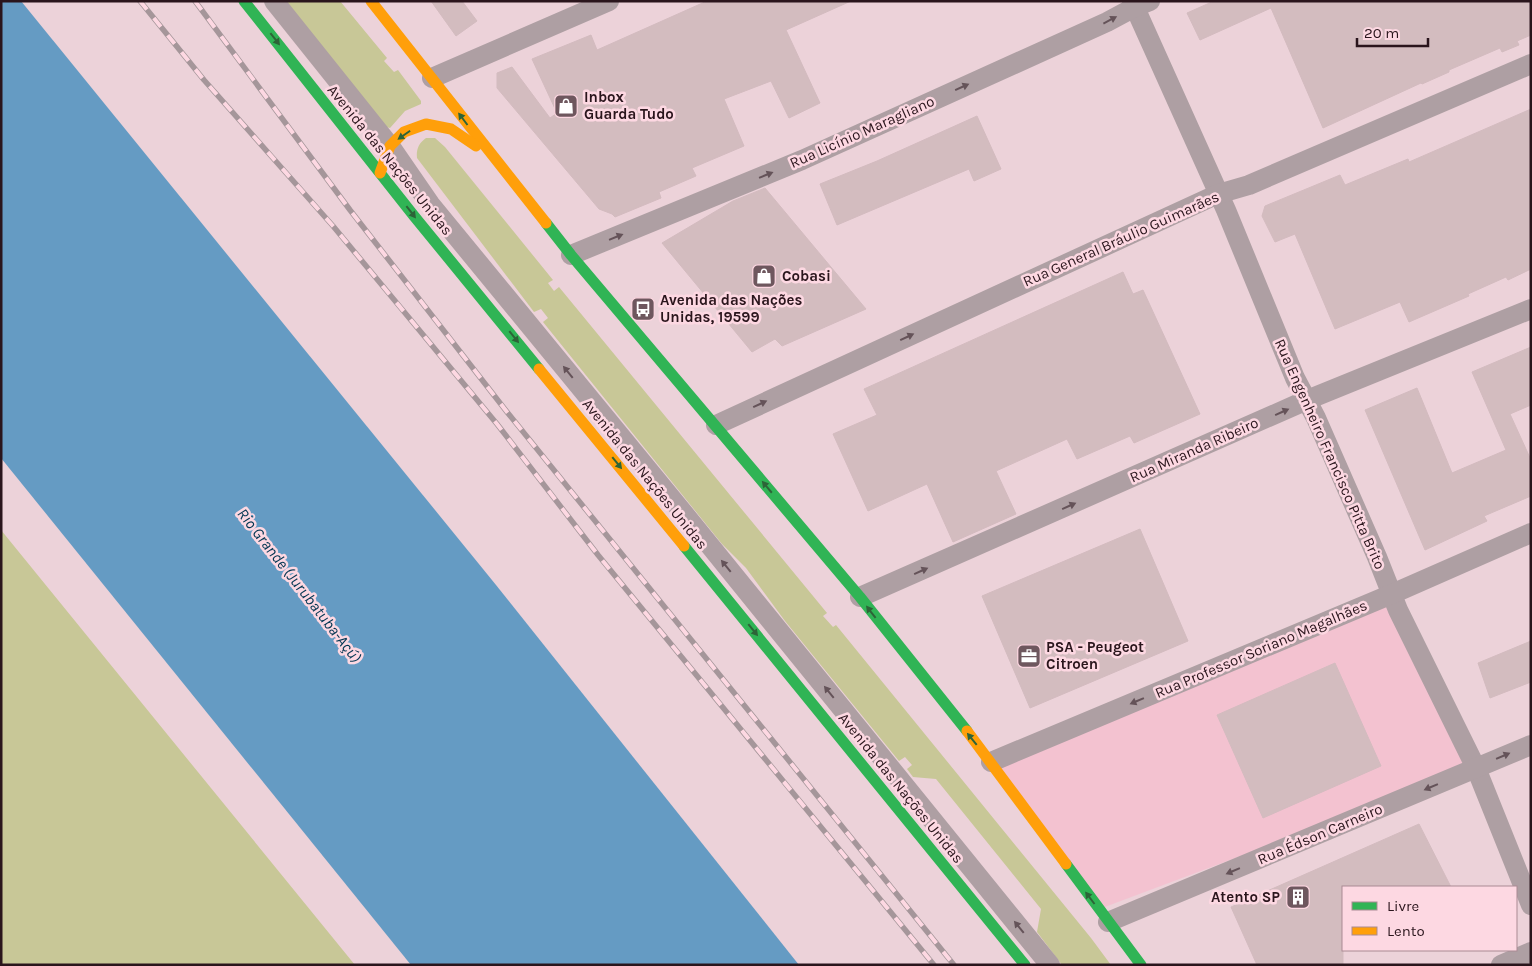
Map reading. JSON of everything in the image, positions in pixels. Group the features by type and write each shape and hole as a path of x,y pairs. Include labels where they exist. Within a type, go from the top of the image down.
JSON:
{"highway":[{"name":"Avenida das Nações Unidas","path":"244,1 380,173 1024,965"},
{"path":"370,1 570,255 860,597 991,762 1140,965"},
{"path":"380,173 390,146 404,132 426,124 451,129 493,158"}],"street":[{"path":"274,1 390,146 430,204 1050,965"},
{"path":"432,78 609,1"},
{"name":"Rua Engenheiro Francisco Pitta Brito","path":"1139,3 1295,378 1316,418 1398,610 1476,768 1531,904"},
{"name":"Rua Licínio Maragliano","path":"570,255 802,160 1107,22 1139,3"},
{"name":"Rua General Bráulio Guimarães","path":"716,425 1218,194 1249,185 1531,64"},
{"name":"Rua Miranda Ribeiro","path":"860,597 1307,400 1531,309"},
{"name":"Rua Professor Soriano Magalhães","path":"991,762 1392,594 1531,533"},
{"name":"Rua Édson Carneiro","path":"1108,922 1531,745"},
{"path":"1501,965 1531,952"}],"shaded area":[{"path":"279,1 340,1 387,58 384,61 394,72 398,70 421,101 421,104 405,111 390,128 386,127"},
{"path":"426,138 435,138 445,147 553,280 548,283 554,291 559,287 827,613 823,616 833,627 836,625 1111,965 1062,965 1037,932 1041,909 936,779 913,777 907,769 912,765 905,757 899,761 785,621 746,568 722,544 543,322 548,318 541,309 534,312 417,158 418,146"},
{"path":"1,530 49,589 355,965 1,965"},
{"path":"1392,594 1476,768 1102,908 991,762"}],"water":[{"name":"Rio Grande (Jurubatuba-Açú)","path":"1,1 21,1 496,585 799,965 411,965 1,458"}],"building":[{"path":"431,1 462,1 477,21 456,36"},
{"path":"707,1 851,1 786,30 820,103 789,118 771,81 724,99 744,146 692,168 696,176 659,192 661,198 615,217 599,209 497,88 497,73 512,67 550,118 557,113 532,59 591,35 597,50"},
{"path":"1214,1 1531,1 1531,35 1517,41 1519,45 1502,52 1500,48 1323,128 1271,8 1200,40 1187,13"},
{"path":"1531,109 1531,269 1508,280 1506,277 1468,294 1469,296 1409,322 1400,302 1335,329 1295,234 1275,242 1262,216 1265,206 1340,175 1345,185 1408,159 1409,162"},
{"path":"977,116 1001,169 974,181 969,169 837,225 820,184 877,161"},
{"name":"Cobasi","path":"765,188 866,309 782,346 775,339 752,352 662,243 733,201"},
{"path":"1123,272 1133,294 1143,290 1200,414 1134,443 1130,436 1077,459 1067,439 996,471 1016,514 953,542 927,484 868,511 833,434 877,415 864,389"},
{"path":"1531,347 1531,405 1510,414 1531,460 1531,496 1484,516 1487,521 1425,550 1365,410 1417,388 1452,473 1506,450 1472,372"},
{"path":"1140,529 1188,641 1030,708 982,596"},
{"path":"1531,641 1531,682 1490,698 1478,663"},
{"path":"1335,663 1381,766 1263,818 1217,715"},
{"name":"Atento SP","path":"1419,824 1450,886 1342,886 1343,965 1257,965 1231,907"}],"railway":[{"path":"140,1 204,80 333,226 497,424 598,555 934,965"},
{"path":"195,1 350,210 507,412 954,965"}],"traffic: fast":[{"path":"244,1 414,216 539,369"},
{"path":"546,223 860,597 967,731"},
{"path":"684,546 1025,965"},
{"path":"1066,864 1141,965"}],"traffic: slow":[{"path":"371,1 546,223"},
{"path":"380,173 390,146 404,132 426,124 451,129 476,146"},
{"path":"539,369 684,546"},
{"path":"967,731 1066,864"}],"place":[{"name":"Inbox Guarda Tudo","path":"566,106"},
{"name":"Cobasi","path":"764,276"},
{"name":"Avenida das Nações Unidas, 19599","path":"643,309"},
{"name":"PSA - Peugeot Citroen","path":"1029,656"},
{"name":"Atento SP","path":"1298,897"}]}
